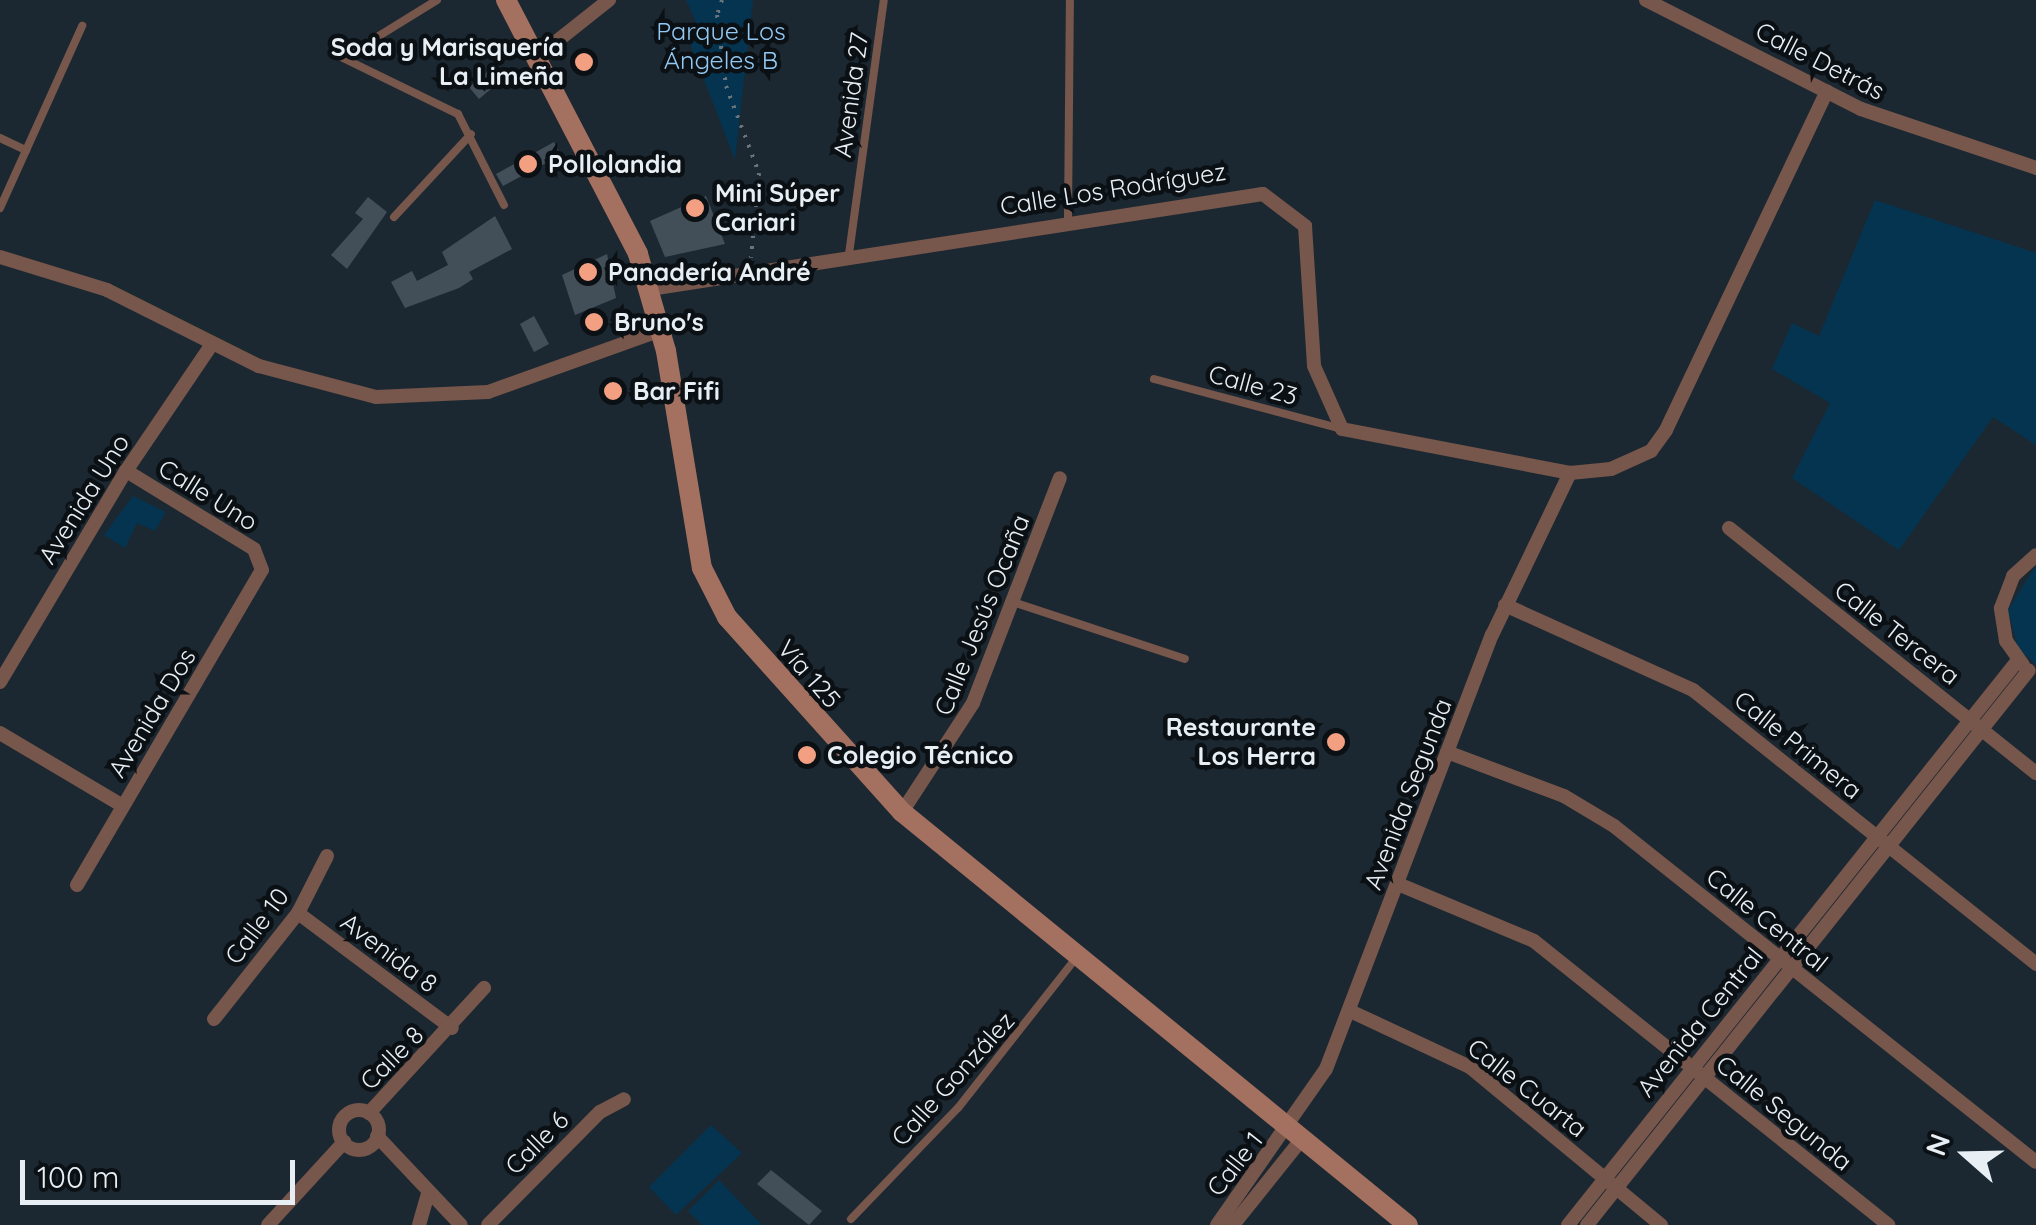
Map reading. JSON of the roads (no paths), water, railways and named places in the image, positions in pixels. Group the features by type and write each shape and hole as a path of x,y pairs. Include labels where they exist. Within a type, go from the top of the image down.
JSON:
{"main road":[{"name":"Vía 125","path":"506,0 650,289 661,330 687,500 714,597 902,812 1076,958 1408,1225"}],"street":[{"path":"537,57 610,0"},
{"name":"Calle Detrás","path":"1651,1 1827,90 2036,168"},
{"path":"1342,429 1570,473 1626,466 1658,444 1827,90"},
{"name":"Calle Los Rodríguez","path":"650,289 1239,192 1284,203 1304,226 1314,366 1342,429"},
{"path":"0,257 75,277 212,344 331,388 456,399 661,330"},
{"name":"Avenida Uno","path":"0,682 126,470 212,344"},
{"name":"Calle Uno","path":"126,470 254,549 262,562"},
{"name":"Avenida Segunda","path":"1295,1136 1350,1012 1505,605 1570,473"},
{"name":"Calle Jesús Ocaña","path":"902,812 961,728 1060,478"},
{"name":"Calle Tercera","path":"1729,528 2036,773"},
{"path":"2028,668 2001,608 2013,576 2036,555"},
{"name":"Avenida Dos","path":"77,885 262,562"},
{"name":"Calle Primera","path":"1505,605 1682,682 2036,964"},
{"name":"Avenida Central","path":"1785,964 1875,837 2028,668"},
{"name":"Avenida Central","path":"1568,1225 1609,1183 1785,964 1888,847 1977,725"},
{"path":"0,733 122,806"},
{"name":"Calle Central","path":"1447,752 1588,809 2036,1162"},
{"name":"Calle 10","path":"214,1019 298,913 327,856"},
{"name":"Calle Segunda","path":"1398,884 1534,940 1888,1225"},
{"name":"Avenida 8","path":"298,913 452,1028"},
{"name":"Calle 8","path":"344,1142 345,1116 369,1113 452,1028 484,988"},
{"name":"Calle Cuarta","path":"1350,1012 1455,1057 1661,1225"},
{"name":"Calle 6","path":"488,1225 600,1112 624,1099"},
{"path":"369,1113 377,1136 428,1194 462,1225"},
{"path":"268,1225 344,1142 364,1149 377,1136"},
{"name":"Calle 1","path":"1216,1225 1295,1136"},
{"name":"Calle 1","path":"1234,1225 1295,1136"},
{"name":"Avenida Central","path":"1587,1225 1609,1183"},
{"path":"419,1225 428,1194"}],"lane":[{"path":"437,0 344,58 458,114 504,205"},
{"name":"Avenida 27","path":"849,254 884,0"},
{"path":"1068,218 1070,0"},
{"path":"0,208 82,26"},
{"path":"394,217 471,134"},
{"path":"0,138 26,150"},
{"name":"Calle 23","path":"1154,379 1342,429"},
{"path":"1013,602 1185,660"},
{"name":"Calle González","path":"851,1219 969,1095 1076,958"}],"place":[{"name":"Soda y Marisquería La Limeña","path":"584,62"},
{"name":"Pollolandia","path":"528,164"},
{"name":"Mini Súper Cariari","path":"695,208"},
{"name":"Panadería André","path":"588,272"},
{"name":"Bruno's","path":"594,322"},
{"name":"Bar Fifi","path":"613,391"},
{"name":"Restaurante Los Herra","path":"1336,742"},
{"name":"Colegio Técnico","path":"807,755"}],"park label":[{"name":"Parque Los Ángeles B","path":"721,46"}]}
